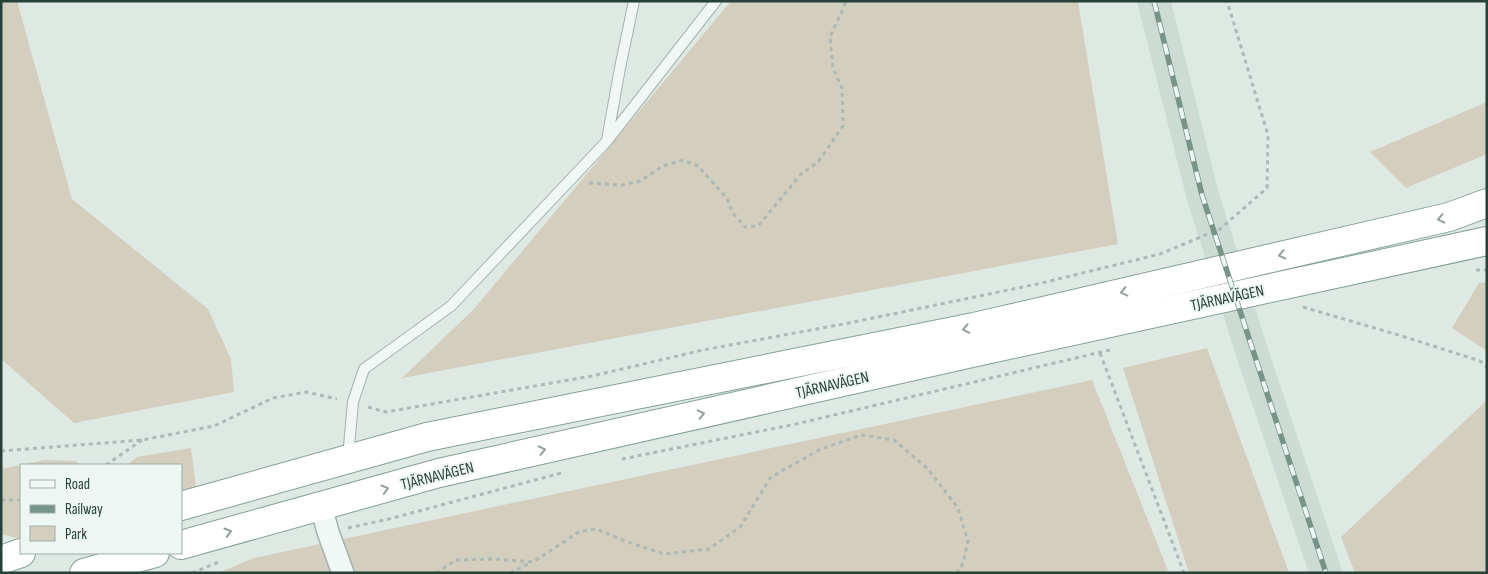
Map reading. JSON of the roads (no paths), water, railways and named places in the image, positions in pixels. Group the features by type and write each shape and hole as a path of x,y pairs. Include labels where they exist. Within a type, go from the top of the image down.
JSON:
{"highway":[{"name":"TJÄRNAVÄGEN","path":"182,506 427,437 974,327 1450,217 1487,203"},
{"name":"TJÄRNAVÄGEN","path":"182,546 439,473 976,352 1487,240"},
{"path":"1,560 20,553"},
{"path":"84,573 151,554"}],"street":[{"path":"321,506 343,573"}],"lane":[{"path":"607,141 634,1"},
{"path":"348,458 353,402 364,369 451,306 564,188 607,141 716,1"}],"railway":[{"path":"1154,1 1202,195 1326,573"}]}
